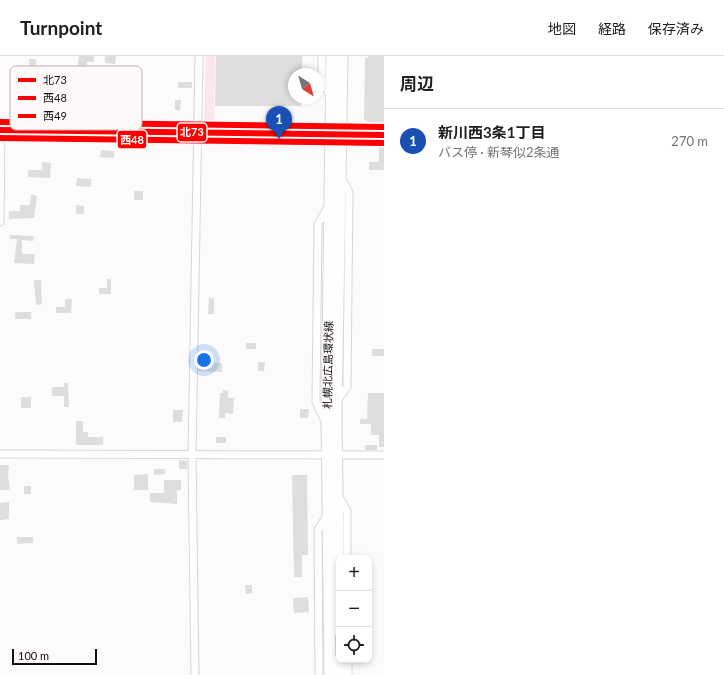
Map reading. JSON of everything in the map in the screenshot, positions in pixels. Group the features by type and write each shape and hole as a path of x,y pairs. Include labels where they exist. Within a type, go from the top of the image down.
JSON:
{"main road":[{"name":"札幌北広島環状線","path":"330,675 328,514 337,401 340,175 332,100 332,56"},
{"name":"札幌北広島環状線","path":"339,627 337,493 327,425 330,203 342,56"},
{"path":"339,663 340,675"}],"street":[{"path":"195,675 192,455 199,56"},
{"path":"322,56 322,78 332,100"},
{"path":"0,222 1,130 384,135"},
{"path":"0,454 384,455"},
{"path":"337,493 346,511 347,555"},
{"path":"319,675 318,530 328,514"},
{"path":"348,663 348,675"}],"shaded area":[{"path":"206,56 215,56 214,123 204,123"}],"building":[{"path":"79,56 94,56 94,62 87,62 87,66 77,66"},
{"path":"105,56 116,56 115,64 105,63"},
{"path":"216,56 302,56 302,68 288,68 288,104 301,104 301,106 215,106"},
{"path":"368,56 384,56 384,123 368,122 364,119 365,58 368,58"},
{"path":"29,59 36,59 36,66 29,66"},
{"path":"178,82 192,82 192,88 178,88"},
{"path":"175,100 181,100 180,111 175,110"},
{"path":"379,146 384,146 384,170 369,170 369,162 379,162"},
{"path":"101,150 114,151 114,158 100,157"},
{"path":"42,162 51,163 50,178 28,177 28,170 42,170"},
{"path":"77,178 91,179 91,187 76,186"},
{"path":"134,191 143,191 143,200 134,200"},
{"path":"31,194 37,196 34,218 9,219 9,211 20,211 20,205 30,205"},
{"path":"76,205 84,206 84,214 76,214"},
{"path":"10,235 34,236 33,241 22,240 22,254 35,254 34,264 14,263 17,239 10,239"},
{"path":"107,279 111,279 111,294 99,294 99,288 107,288"},
{"path":"34,280 41,280 42,304 36,305"},
{"path":"209,298 214,298 214,314 208,314"},
{"path":"65,299 72,299 71,313 56,313 56,307 65,307"},
{"path":"15,312 31,312 31,319 15,319"},
{"path":"246,343 256,343 256,349 246,349"},
{"path":"372,349 384,349 384,356 372,356"},
{"path":"258,362 265,362 264,371 258,371"},
{"path":"212,363 222,363 222,372 198,371 199,367 212,367"},
{"path":"64,383 68,383 69,407 64,407 64,396 52,396 52,387 64,387"},
{"path":"223,390 228,391 228,398 234,398 233,414 225,413 225,418 219,418 220,393 223,393"},
{"path":"368,393 384,393 384,447 379,447 379,435 371,435 371,424 360,424 360,419 367,419"},
{"path":"21,397 31,397 31,408 21,408"},
{"path":"300,409 309,409 308,418 300,418"},
{"path":"173,410 183,410 182,422 173,422"},
{"path":"76,421 83,421 83,432 88,432 88,437 103,437 103,445 76,445"},
{"path":"216,437 226,437 226,443 216,443"},
{"path":"365,445 377,445 377,450 365,450"},
{"path":"179,460 187,461 187,469 179,469"},
{"path":"0,465 9,465 8,475 10,490 0,490"},
{"path":"154,469 165,469 165,474 154,475"},
{"path":"148,474 148,490 134,490 134,475"},
{"path":"292,475 307,475 308,555 302,555 302,577 294,577"},
{"path":"164,480 181,480 181,490 177,490 177,504 150,502 150,493 164,493"},
{"path":"24,486 31,486 31,494 24,494"},
{"path":"9,502 9,519 0,520 0,503"},
{"path":"17,537 33,537 33,543 17,544"},
{"path":"245,585 252,585 252,593 246,594"},
{"path":"308,597 309,612 294,613 293,598"}],"transit line":[{"name":"西49","path":"0,122 10,122"},
{"name":"西49","path":"142,124 384,127"},
{"name":"北73","path":"0,130 384,135"},
{"name":"西48","path":"0,138 384,143"}],"place":[{"name":"新川西3条1丁目","path":"279,139"}]}
